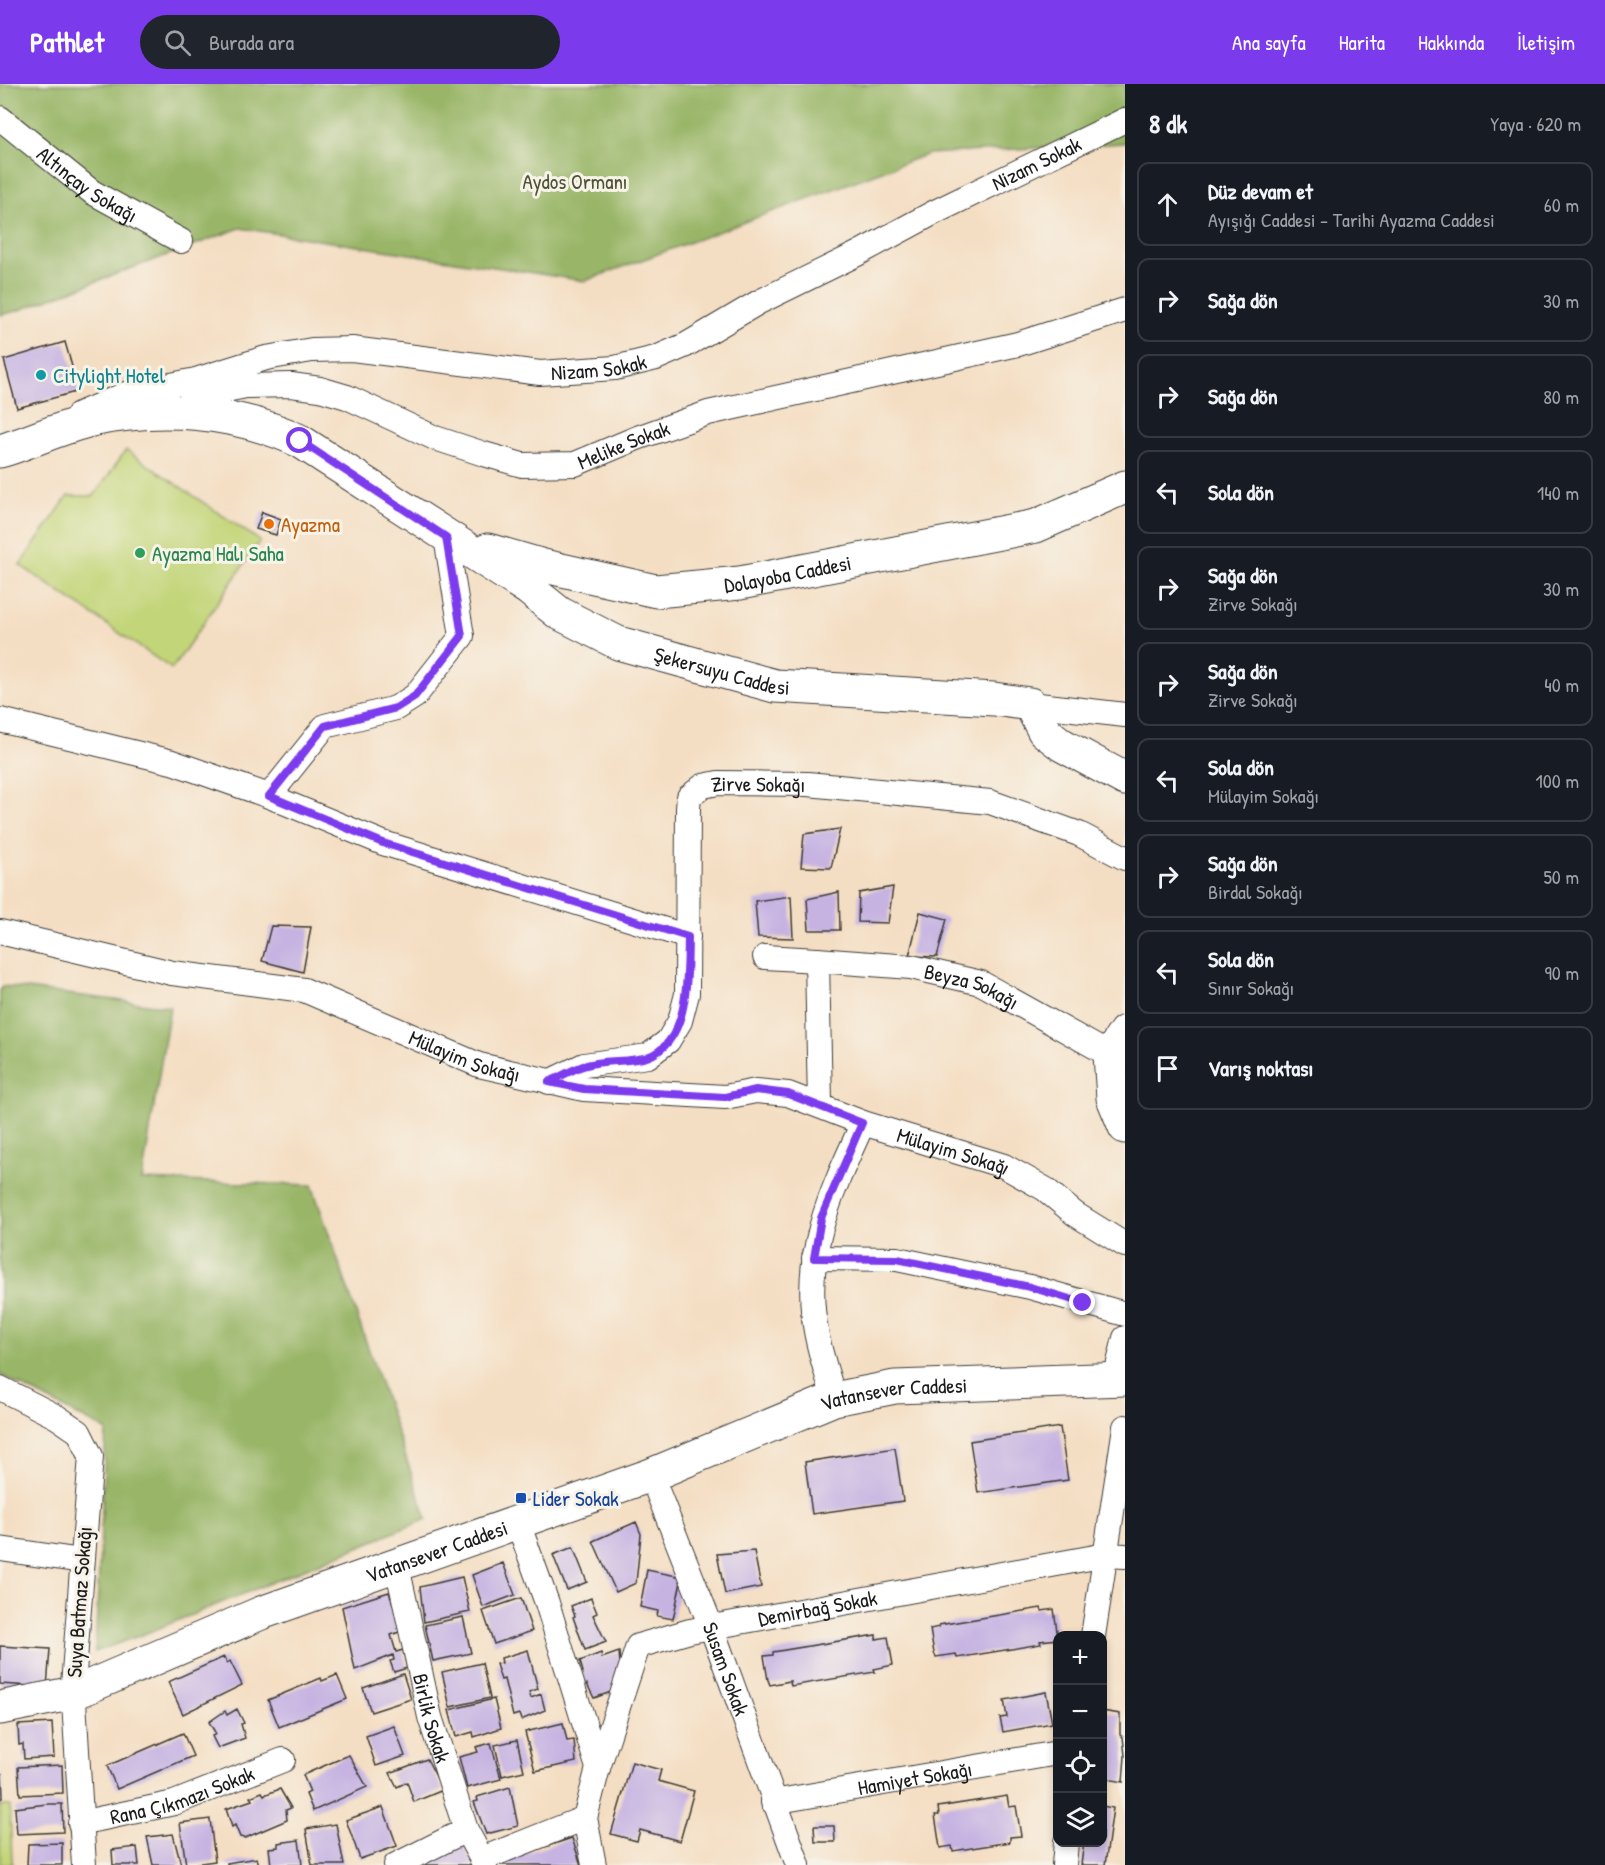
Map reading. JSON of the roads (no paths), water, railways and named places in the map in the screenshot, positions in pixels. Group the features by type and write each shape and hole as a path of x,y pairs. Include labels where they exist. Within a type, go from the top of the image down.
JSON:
{"street":[{"name":"Altınçay Sokağı","path":"0,118 92,192 181,242"},
{"name":"Nizam Sokak","path":"32,440 76,415 126,394 196,380 266,358 312,350 352,349 540,373 615,368 656,358 686,345 759,302 857,254 935,212 1125,120"},
{"name":"Melike Sokak","path":"124,414 212,391 246,386 291,385 320,389 347,398 435,438 522,465 575,464 637,438 708,413 1018,344 1125,310"},
{"name":"Şekersuyu Caddesi","path":"0,451 90,420 124,414 176,412 212,415 274,429 300,441 529,589 560,613 618,643 776,686 994,699 1030,704"},
{"name":"Dolayoba Caddesi","path":"446,537 544,566 656,591 740,583 1036,526 1125,487"},
{"path":"269,796 325,726 396,708 415,696 462,636 446,537"},
{"path":"1030,704 1125,716"},
{"path":"1030,704 1044,731 1125,779"},
{"path":"0,720 172,762 269,796 383,843 688,937"},
{"name":"Zirve Sokağı","path":"549,1082 584,1065 648,1056 668,1041 680,1021 687,994 689,797 703,786 718,783 808,784 990,802 1079,834 1125,858"},
{"name":"Mülayim Sokağı","path":"0,932 172,973 304,990 479,1065 549,1082 584,1089 725,1097 756,1090 788,1094 820,1104 862,1123 1004,1166 1045,1189 1075,1214 1125,1245"},
{"name":"Beyza Sokağı","path":"765,957 911,967 981,983 1120,1049"},
{"path":"817,960 820,1104"},
{"path":"1120,1049 1113,1098 1125,1127"},
{"path":"834,1399 816,1330 812,1272 821,1218 862,1123"},
{"path":"814,1258 908,1261 1030,1287 1125,1314"},
{"path":"1120,1379 1125,1338"},
{"name":"Vatansever Caddesi","path":"0,1708 74,1693 261,1613 651,1475 834,1399 895,1387 1120,1379"},
{"name":"Suya Batmaz Sokağı","path":"0,1388 57,1417 79,1432 91,1456 74,1693 84,1865"},
{"path":"1094,1631 1116,1555 1125,1427"},
{"name":"Susam Sokak","path":"651,1475 712,1629 773,1802 798,1865"},
{"path":"518,1523 547,1603 598,1768 585,1818 594,1865"},
{"path":"0,1549 82,1561"},
{"name":"Demirbağ Sokak","path":"598,1768 638,1646 690,1631 712,1629 1116,1555"},
{"name":"Birlik Sokak","path":"398,1566 430,1717 466,1830 483,1862"},
{"name":"Hamiyet Sokağı","path":"773,1802 1053,1754"},
{"name":"Rana Çıkmazı Sokak","path":"80,1823 174,1803 283,1760"},
{"path":"483,1862 585,1818"},
{"path":"396,1865 466,1830"},
{"path":"1064,1865 1066,1847"}],"place":[{"name":"Citylight Hotel","path":"41,375"},
{"name":"Ayazma","path":"269,524"},
{"name":"Ayazma Halı Saha","path":"140,553"},
{"name":"Lider Sokak","path":"521,1498"}],"park label":[{"name":"Aydos Ormanı","path":"575,181"}]}
